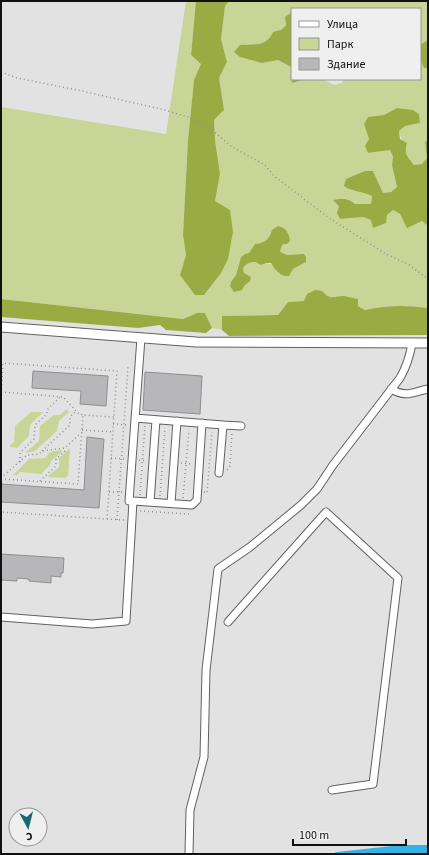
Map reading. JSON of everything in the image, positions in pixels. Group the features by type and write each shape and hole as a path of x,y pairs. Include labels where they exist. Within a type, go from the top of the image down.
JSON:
{"main road":[{"path":"1,327 196,342 428,343"}],"lane":[{"path":"141,338 129,500 192,505 197,500 202,424"},
{"path":"189,854 190,810 204,757 206,670 218,569 250,547 301,505 317,489 333,465 406,367 412,343"},
{"path":"391,389 400,394 415,393 428,389"},
{"path":"135,418 241,426"},
{"path":"150,502 156,420"},
{"path":"171,503 177,421"},
{"path":"220,470 224,425"},
{"path":"1,617 92,624 126,621 136,501"},
{"path":"228,622 326,512 398,578 373,784 332,790"}],"path":[{"path":"1,72 17,78 165,110 191,118 211,129 232,147 265,164 274,176 329,218 386,254 408,264 428,279"},
{"path":"1,397 2,363 117,372 107,519 1,512"},
{"path":"116,520 128,367"},
{"path":"1,392 60,396 63,397 79,414 114,416"},
{"path":"20,462 20,453 34,439 35,425 47,414 47,410 60,396"},
{"path":"1,478 28,455 39,454 70,425 70,417 76,412"},
{"path":"1,478 78,484 83,415"},
{"path":"139,511 136,501 146,419"},
{"path":"160,512 166,421"},
{"path":"182,514 189,422"},
{"path":"82,430 113,432"},
{"path":"40,481 56,466 56,459 65,448 82,433"},
{"path":"42,451 65,448"},
{"path":"111,458 199,465 220,470"}],"green space":[{"path":"186,1 196,1 191,55 202,64 194,80 188,140 183,235 186,255 180,275 215,201 220,174 215,140 214,120 224,110 219,78 227,62 221,39 225,6 229,1 428,1 428,40 421,44 421,8 291,8 291,13 285,17 286,24 279,33 266,42 260,44 240,45 262,63 278,60 291,67 292,83 304,80 323,80 334,85 342,83 344,80 421,80 421,62 424,68 428,68 428,139 425,142 427,158 422,164 414,165 408,159 399,131 405,126 420,123 419,114 413,110 397,108 384,115 368,117 364,124 369,139 368,153 390,150 393,157 392,165 397,187 391,192 383,193 373,172 350,190 366,192 372,196 371,204 355,204 350,200 345,199 334,200 339,206 340,219 363,217 371,220 387,215 393,210 400,214 407,227 422,221 428,226 428,308 396,306 365,310 343,296 334,298 307,294 304,301 288,302 278,315 222,316 222,330 212,328 205,313 197,313 183,319 1,299 1,107 166,134","holes":["269,238 287,244 283,244 280,252 287,256 303,254 306,258 306,262 293,269 289,276 272,265 260,265 255,262 249,263 243,268 244,273 250,281 234,292 230,285 236,275 241,257 249,254 255,244 264,243"]},
{"path":"196,1 229,1 225,6 221,39 227,62 219,78 224,110 214,120 215,140 220,174 215,201 230,210 233,232 228,259 221,273 204,295 195,295 180,275 186,255 183,235 188,140 194,80 201,64 191,55"},
{"path":"291,13 291,67 278,60 262,63 240,57 234,52 240,45 260,44 267,40 273,32 281,30 286,25 285,17"},
{"path":"428,40 428,68 424,68 421,62 421,44"},
{"path":"292,80 302,80 292,83"},
{"path":"397,108 413,110 419,114 420,123 405,126 399,131 400,139 407,143 407,155 414,165 422,164 427,158 425,142 428,139 428,226 422,221 407,228 400,214 393,210 387,215 386,223 373,228 371,220 363,217 340,219 337,213 339,206 333,200 345,199 355,204 371,204 372,196 344,186 346,179 365,171 373,171 383,193 391,192 397,187 392,165 393,157 390,150 368,153 365,146 369,139 364,124 368,117 384,115"},
{"path":"278,226 287,231 290,241 287,244 283,244 280,252 287,255 304,254 306,257 306,262 293,269 289,276 278,272 271,263 260,265 255,262 249,263 243,268 244,273 251,277 250,281 242,290 234,292 230,286 236,275 241,257 249,253 255,244 266,240 272,230"},
{"path":"315,290 322,291 330,297 344,296 358,299 358,306 365,310 396,306 428,308 428,335 229,336 222,330 222,316 278,315 288,302 304,301 307,294"},
{"path":"1,299 183,319 197,313 205,313 212,328 206,333 166,330 160,325 138,328 1,317"},
{"path":"67,409 69,412 59,421 57,431 35,451 25,453 39,441 40,426 54,415 60,415"},
{"path":"31,412 43,412 30,425 29,436 17,448 10,447 10,445 14,442 15,426"},
{"path":"70,448 68,476 65,478 47,477 59,467 59,458"},
{"path":"61,450 62,452 51,461 50,465 41,474 20,472 17,475 13,475 29,459 45,458 50,452"}],"water":[{"path":"401,845 428,845 428,854 332,854 337,852"}],"building":[{"path":"33,371 108,376 106,406 80,404 81,391 32,388"},
{"path":"145,372 202,376 200,414 143,410"},
{"path":"87,437 104,439 99,508 1,502 1,484 84,490"},
{"path":"1,554 64,558 63,573 61,573 61,577 51,576 51,583 29,581 29,579 17,578 17,581 1,580"}]}
